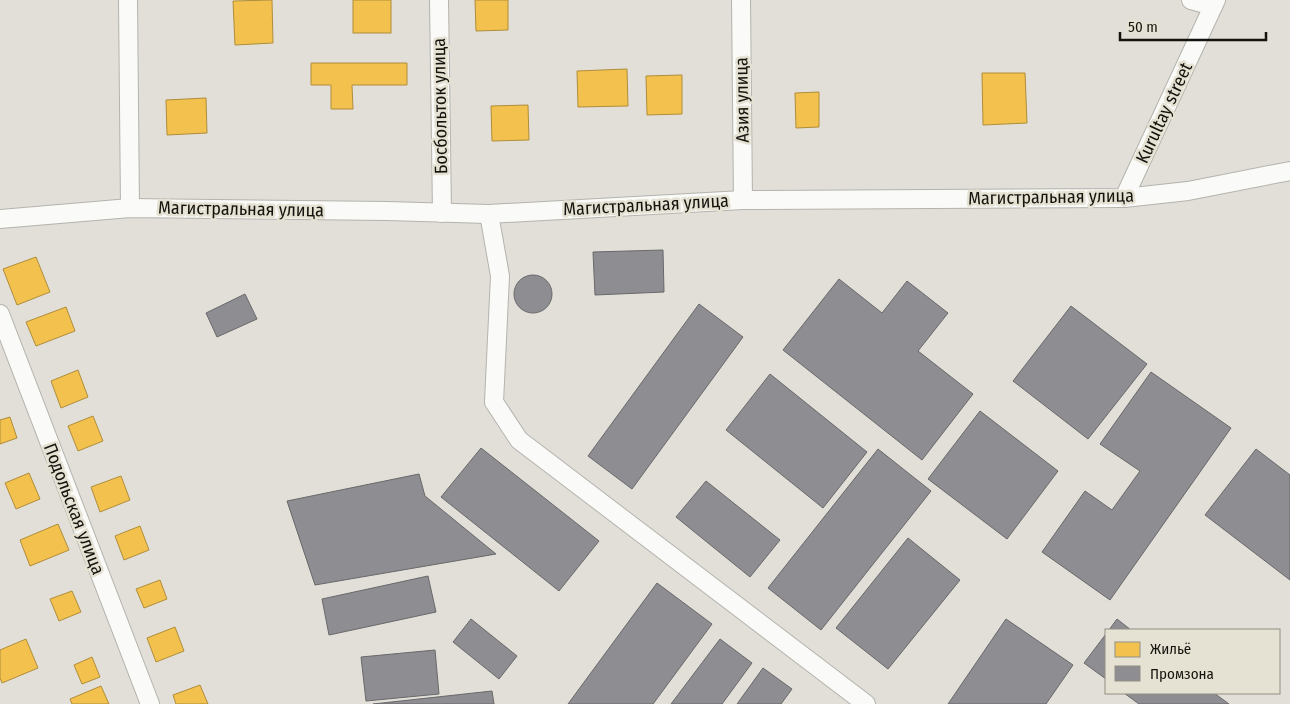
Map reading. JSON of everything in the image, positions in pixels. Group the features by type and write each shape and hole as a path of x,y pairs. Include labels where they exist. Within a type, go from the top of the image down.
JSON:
{"street":[{"path":"128,0 130,208"},
{"name":"Босбольток улица","path":"439,0 442,212"},
{"name":"Азия улица","path":"741,0 743,200"},
{"path":"1191,0 1214,3"},
{"name":"Kurultay street","path":"1124,198 1214,3"},
{"name":"Магистральная улица","path":"0,219 130,208 489,214 743,200 1124,198 1188,191 1290,172"},
{"path":"489,214 500,276 494,402 519,440 866,704"},
{"name":"Подольская улица","path":"0,314 150,704"}],"building: Жильё":[{"path":"272,0 273,43 235,45 233,1"},
{"path":"353,0 391,0 391,33 353,33"},
{"path":"475,0 508,0 508,30 476,31"},
{"path":"311,63 407,63 407,85 352,85 353,109 331,109 331,85 311,85"},
{"path":"627,69 628,106 578,107 577,71"},
{"path":"982,73 1025,73 1027,123 983,125"},
{"path":"682,75 682,114 647,115 646,76"},
{"path":"819,92 819,127 796,128 795,93"},
{"path":"206,98 207,133 167,135 166,100"},
{"path":"528,105 529,140 492,141 491,106"},
{"path":"36,257 50,292 17,305 3,269"},
{"path":"66,307 75,331 36,346 26,322"},
{"path":"78,370 88,397 61,408 51,381"},
{"path":"93,416 103,441 78,451 68,426"},
{"path":"10,417 17,438 0,444 0,420"},
{"path":"29,473 40,499 16,509 5,483"},
{"path":"121,476 130,500 100,512 91,487"},
{"path":"58,524 69,550 30,566 20,540"},
{"path":"140,526 149,550 124,560 115,536"},
{"path":"160,580 167,599 144,608 136,589"},
{"path":"72,591 81,612 59,621 50,599"},
{"path":"175,627 184,651 156,662 147,638"},
{"path":"26,639 38,668 2,683 0,678 0,650"},
{"path":"92,657 100,677 82,684 74,665"},
{"path":"200,685 208,704 176,704 173,695"},
{"path":"101,686 109,704 72,704 70,699"}],"building: Промзона":[{"path":"663,250 664,292 595,295 593,252"},
{"path":"533,275 546,281 552,294 546,307 533,313 520,307 514,294 520,281"},
{"path":"839,279 882,313 907,281 948,313 918,351 973,394 922,460 783,350"},
{"path":"245,294 257,319 217,337 206,313"},
{"path":"699,304 743,337 632,489 588,456"},
{"path":"1071,306 1147,364 1088,439 1013,381"},
{"path":"1151,372 1231,428 1110,600 1042,552 1085,491 1112,510 1140,471 1100,444"},
{"path":"770,374 867,452 823,508 726,430"},
{"path":"980,411 1058,471 1007,539 928,479"},
{"path":"481,448 599,541 559,591 441,497"},
{"path":"878,449 931,491 821,630 768,588"},
{"path":"1256,449 1290,475 1290,580 1205,515"},
{"path":"419,474 425,496 496,554 315,585 287,501"},
{"path":"706,481 780,540 750,577 676,517"},
{"path":"908,538 960,580 888,669 836,628"},
{"path":"428,576 436,612 329,635 322,599"},
{"path":"657,583 712,624 653,704 568,704"},
{"path":"471,619 517,656 499,679 453,642"},
{"path":"1006,619 1073,665 1046,704 948,704"},
{"path":"1117,619 1130,629 1110,629"},
{"path":"1105,635 1105,678 1084,663"},
{"path":"720,639 752,663 722,704 671,704"},
{"path":"435,650 439,694 366,701 361,657"},
{"path":"763,668 792,689 781,704 737,704"},
{"path":"492,691 494,704 373,704"},
{"path":"1125,694 1215,694 1229,704 1139,704"}]}
